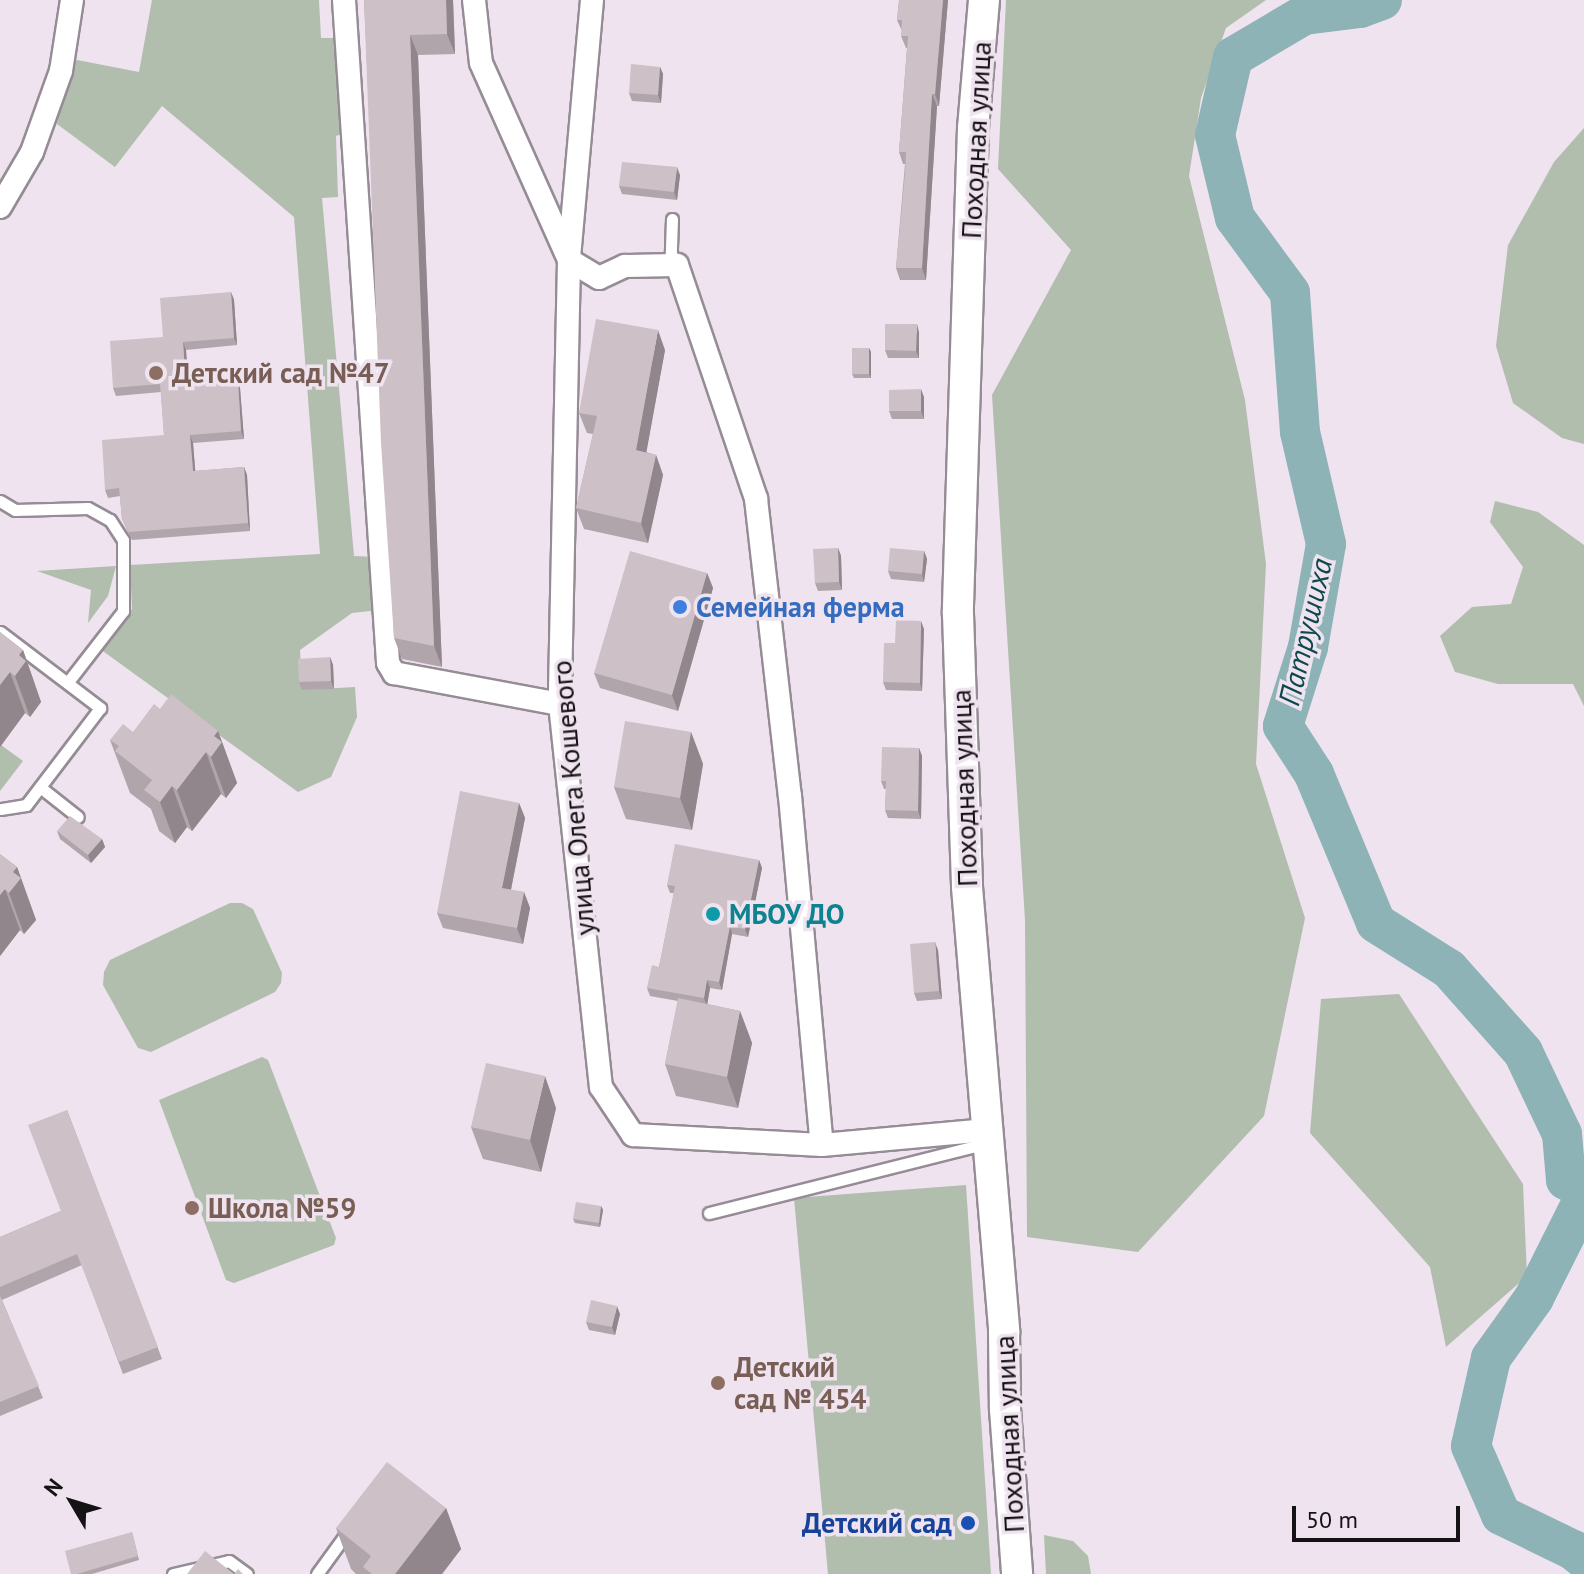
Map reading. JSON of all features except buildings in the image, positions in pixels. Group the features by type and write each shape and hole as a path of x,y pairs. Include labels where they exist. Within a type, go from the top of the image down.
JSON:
{"main road":[{"name":"Походная улица","path":"984,0 973,128 958,614 967,887 1004,1332 1005,1409 1017,1574"}],"street":[{"path":"0,207 32,152 61,71 72,0"},
{"path":"344,0 388,663 394,673 560,704"},
{"path":"474,0 481,63 569,260 599,278 625,266 677,265 756,499 790,796 822,1145"},
{"name":"улица Олега Кошевого","path":"592,0 569,260 560,704 601,1087 633,1135 822,1145 987,1137"}],"lane":[{"path":"672,219 671,254 677,265"},
{"path":"0,501 15,510 88,508 110,520 123,540 123,611 68,682"},
{"path":"0,632 100,708 26,805 0,809"},
{"path":"40,787 78,817"},
{"path":"709,1213 987,1137"},
{"path":"317,1574 356,1519"},
{"path":"173,1574 229,1561 247,1574"}],"green space":[{"path":"152,0 319,0 321,38 337,38 344,133 336,136 338,197 322,198 354,556 376,557 379,610 352,613 300,650 302,690 355,687 357,717 331,777 298,792 100,649 132,609 130,565 320,554 294,217 162,106 115,167 57,124 72,59 139,72"},
{"path":"1006,0 1266,0 1226,28 1201,98 1189,176 1245,400 1266,564 1256,764 1305,918 1264,1116 1138,1252 1027,1237 1025,920 992,395 1071,250 998,169"},
{"path":"1584,128 1584,444 1562,438 1513,403 1496,346 1508,245 1554,162"},
{"path":"1495,501 1538,512 1584,545 1584,706 1573,684 1498,684 1455,672 1440,636 1472,607 1511,604 1523,567 1490,522"},
{"path":"116,566 108,596 88,623 91,590 37,571"},
{"path":"0,747 23,761 0,791"},
{"path":"230,903 242,903 253,909 282,973 281,983 275,992 151,1052 138,1048 103,985 104,972 110,960"},
{"path":"1399,994 1523,1184 1527,1276 1446,1347 1430,1267 1310,1133 1321,999"},
{"path":"262,1057 268,1060 336,1238 334,1245 234,1283 226,1280 159,1100"},
{"path":"966,1185 991,1574 828,1574 794,1198"},
{"path":"1044,1535 1073,1541 1088,1556 1091,1574 1046,1574"}],"waterway":[{"name":"Патрушиха","path":"1382,0 1360,8 1304,15 1233,57 1215,135 1235,218 1290,293 1300,432 1326,544 1308,647 1283,726 1314,774 1376,923 1449,969 1523,1052 1562,1134 1566,1180 1584,1189"},
{"name":"Патрушиха","path":"1584,1198 1534,1298 1491,1358 1471,1446 1501,1515 1573,1550 1584,1559"}],"place":[{"name":"Детский сад №47","path":"156,373"},
{"name":"Семейная ферма","path":"680,607"},
{"name":"МБОУ ДО","path":"713,914"},
{"name":"Школа №59","path":"192,1208"},
{"name":"Детский сад № 454","path":"718,1383"},
{"name":"Детский сад","path":"968,1523"}]}
